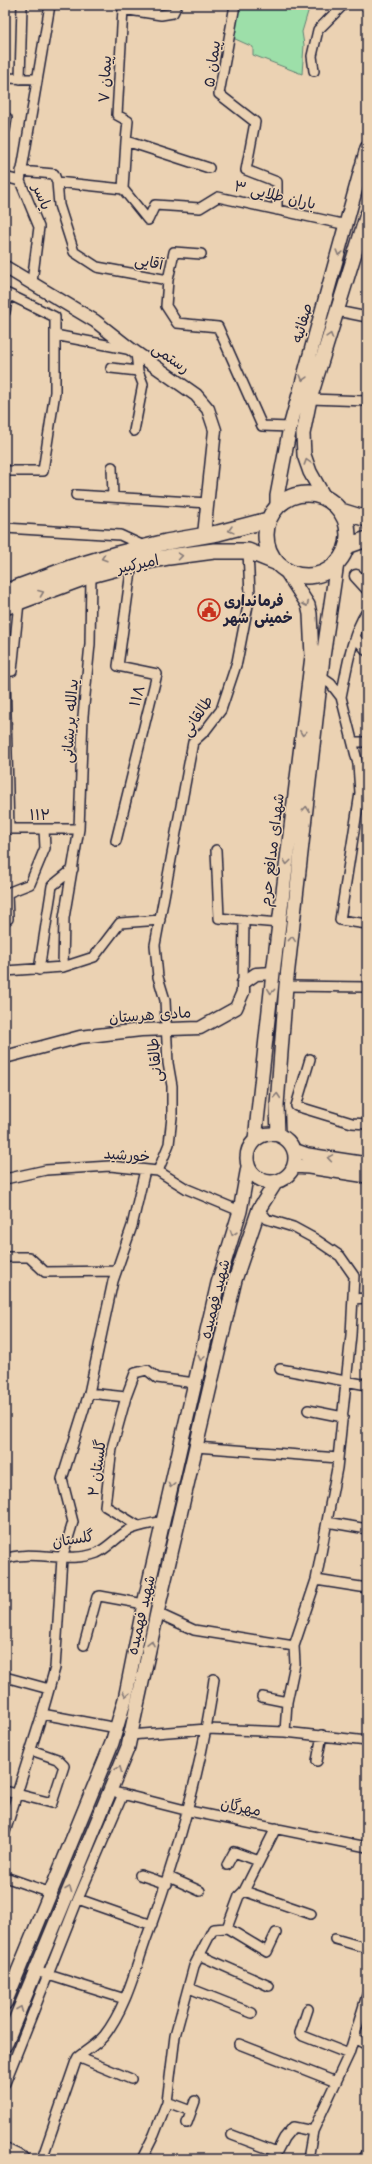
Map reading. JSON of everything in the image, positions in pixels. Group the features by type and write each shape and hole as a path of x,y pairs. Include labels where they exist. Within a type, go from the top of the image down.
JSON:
{"main road":[{"name":"صفائیه","path":"272,514 277,496 290,427 347,225 367,148"},
{"name":"صفائیه","path":"324,497 310,472 304,455 303,434 310,399 367,214"},
{"path":"341,511 347,524 347,546 337,564 327,571 314,576 300,576 281,566 266,542 272,514 281,502 294,496 309,494 324,497 341,511 367,519"},
{"name":"امیرکبیر","path":"8,602 70,568 146,547 204,536 272,514"},
{"path":"347,546 367,539"},
{"name":"امیرکبیر","path":"8,602 91,575 132,564 214,551 248,551 281,566"},
{"name":"شهدای مدافع حرم","path":"255,1140 279,923 318,657 337,564"},
{"name":"شهدای مدافع حرم","path":"278,1135 276,1105 286,986 321,677 308,605 281,566"},
{"path":"294,1150 294,1166 284,1179 276,1182 262,1182 251,1174 248,1168 247,1152 255,1140 262,1135 278,1135 285,1138 294,1150 308,1155 367,1164"},
{"path":"294,1166 367,1176"},
{"name":"شهید فهمیده","path":"5,2003 99,1778 117,1728 125,1699 144,1604 206,1335 229,1243 240,1211 248,1168"},
{"name":"شهید فهمیده","path":"5,2045 42,1972 76,1871 128,1747 157,1613 235,1280 258,1209 276,1182"},
{"path":"211,1314 219,1321 226,1318"},
{"path":"206,1335 214,1333 221,1339"},
{"path":"71,1845 77,1850 85,1850"},
{"path":"62,1866 71,1864 76,1871"}],"street":[{"path":"20,79 22,5"},
{"name":"یاسر","path":"32,282 39,227 20,181 50,5"},
{"name":"پیمان ۷","path":"126,141 128,121 117,115 122,9 161,15 173,13 177,5"},
{"name":"پیمان ۵","path":"235,5 219,94 255,122 246,170 277,182 277,210"},
{"path":"314,71 312,56 318,30 343,5"},
{"path":"5,78 37,79"},
{"path":"5,118 7,118 5,130"},
{"path":"21,171 54,174 57,182 124,189 126,141 210,168"},
{"path":"5,177 20,181"},
{"name":"آقایی","path":"57,182 59,205 74,252 97,267 168,280 166,306 177,323 218,327 262,426 290,427"},
{"name":"باران طلایی ۳","path":"124,189 148,220 156,205 200,208 218,196 347,225"},
{"path":"168,280 174,252 201,254"},
{"name":"رستمی","path":"5,267 95,321 134,352 196,395 208,409 215,430 204,536"},
{"path":"5,312 6,294 55,317 55,392 43,471 5,471"},
{"path":"337,311 367,317"},
{"path":"55,335 134,352 138,371 143,384 134,431"},
{"path":"111,368 138,371"},
{"path":"310,399 367,401"},
{"path":"112,467 113,497"},
{"path":"76,495 208,503"},
{"path":"5,528 120,535 146,547"},
{"name":"طالقانی","path":"158,1171 170,1144 172,1086 165,1029 165,1000 158,976 155,945 193,742 206,732 221,710 237,662 250,595 248,551"},
{"name":"۱۱۸","path":"116,841 157,674 118,666 132,564"},
{"name":"یدالله پریشانی","path":"63,967 64,918 79,829 83,716 90,644 91,575"},
{"path":"356,576 367,588"},
{"path":"5,672 12,671 8,602"},
{"path":"341,697 360,622 367,611"},
{"path":"356,637 367,651"},
{"name":"۱۱۲","path":"5,676 9,829 79,829"},
{"path":"321,677 331,684 341,697 353,742 364,794 340,920 367,924"},
{"path":"353,742 367,742"},
{"path":"8,919 7,893 30,884 45,848 44,829"},
{"path":"216,850 219,918 279,923"},
{"path":"39,970 52,886 73,869"},
{"path":"5,971 39,970 63,967 94,957 120,923 160,920"},
{"path":"243,983 244,920"},
{"path":"243,983 256,974 273,973"},
{"name":"مادی هرستان","path":"5,1057 80,1037 165,1029 200,1028 220,1019 236,1008 243,992 243,983"},
{"path":"286,986 367,987"},
{"path":"310,1059 296,1106 352,1123 367,1124"},
{"name":"خورشید","path":"5,1179 46,1170 110,1166 158,1171 187,1189 240,1211"},
{"path":"5,1832 55,1668 62,1558 73,1522 62,1479 88,1393 116,1271 132,1226 144,1170"},
{"path":"258,1209 266,1219 293,1227 315,1238 340,1256 354,1276 347,1380 338,1458 316,1580 294,1646 295,1664 287,1702 285,1732"},
{"path":"5,1257 28,1257 45,1272 116,1271"},
{"path":"353,1299 367,1298"},
{"path":"280,1369 347,1380 367,1385"},
{"path":"88,1393 126,1397 135,1374 147,1370 157,1378 195,1383"},
{"name":"گلستان ۲","path":"126,1397 112,1448 105,1506 138,1526"},
{"path":"308,1410 343,1417"},
{"path":"196,1447 338,1458"},
{"name":"گلستان","path":"5,1559 13,1556 62,1558 97,1553 127,1531 138,1526 163,1521"},
{"path":"327,1522 367,1529"},
{"path":"316,1580 367,1588"},
{"path":"84,1645 97,1597 100,1596 144,1604"},
{"path":"157,1613 194,1630 294,1646"},
{"path":"5,1678 49,1689"},
{"path":"42,2159 78,2057 103,2037 125,1999 168,1881 189,1811 207,1729 214,1679"},
{"path":"262,1696 287,1702"},
{"path":"42,1714 117,1728"},
{"path":"130,1735 207,1729 322,1734 367,1741"},
{"path":"317,1762 322,1734"},
{"path":"5,1791 52,1803 64,1766 61,1762 31,1750"},
{"name":"مهرگان","path":"110,1791 189,1811 367,1847"},
{"path":"5,2083 42,1972 78,1899 122,1794"},
{"path":"227,1928 239,1896 244,1890 276,1828"},
{"path":"227,1865 234,1852 259,1861"},
{"path":"140,1875 168,1881 200,1891"},
{"path":"5,1877 51,1893"},
{"path":"244,1890 311,1914"},
{"path":"78,1899 152,1925"},
{"path":"142,2159 154,2136 167,2102 175,2036 194,1966 214,1929 227,1928 267,1952 276,1933"},
{"path":"335,1939 367,1948"},
{"path":"199,1955 269,1986"},
{"path":"42,1972 125,1999"},
{"path":"189,1988 252,2013"},
{"path":"308,2159 312,2131 349,2054 367,1996"},
{"path":"308,2009 300,2033 303,2036 349,2054"},
{"path":"354,2038 367,2045"},
{"path":"239,2044 336,2082"},
{"path":"78,2057 131,2079"},
{"path":"187,2123 195,2101"},
{"path":"167,2102 191,2111"},
{"path":"232,2135 275,2156 284,2138 293,2127 312,2131"},
{"path":"5,2150 24,2159"},
{"path":"363,2159 367,2153"}],"green space":[{"path":"235,5 310,5 302,32 304,45 302,74 253,55 253,47 233,38"}],"place":[{"name":"فرمانداری خمینی شهر","path":"209,610"}]}
